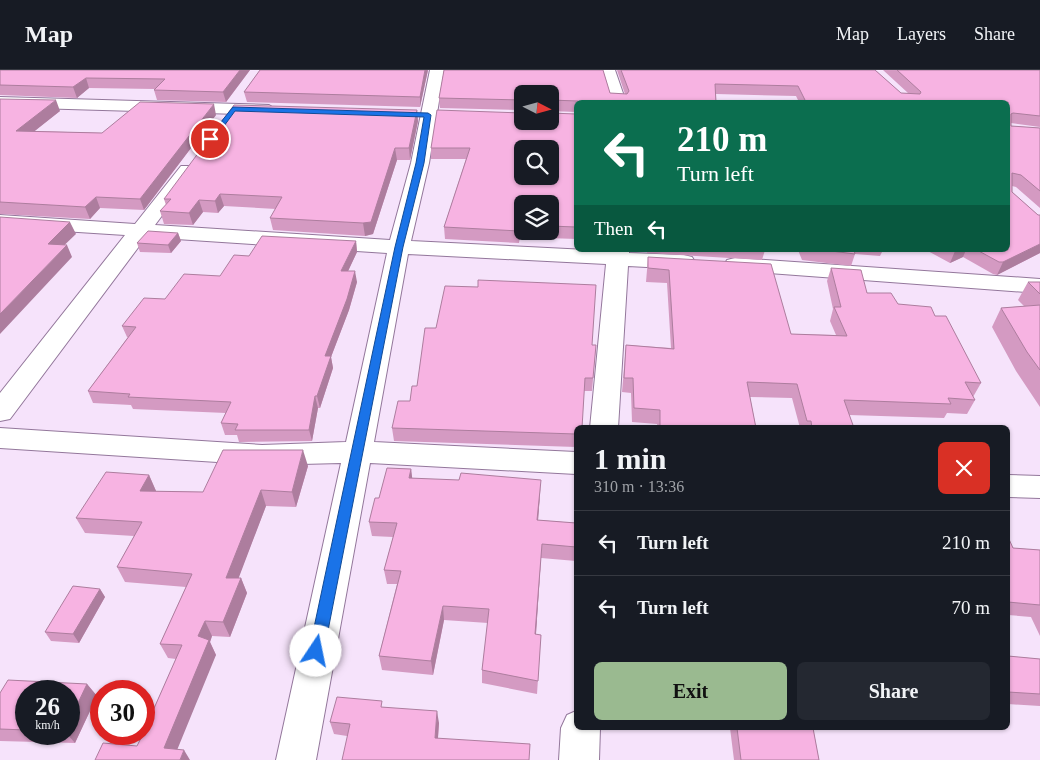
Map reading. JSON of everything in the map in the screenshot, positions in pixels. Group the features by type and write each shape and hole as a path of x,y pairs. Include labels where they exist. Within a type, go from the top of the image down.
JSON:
{"street":[{"path":"296,760 323,615 399,247 420,163 437,70"},
{"path":"608,70 617,100"},
{"path":"216,132 250,86"},
{"path":"0,102 282,111"},
{"path":"0,412 199,154"},
{"path":"0,221 399,247 618,254 711,264 1040,286"},
{"path":"604,425 618,254"},
{"path":"0,438 262,455 358,452 574,463"},
{"path":"1010,486 1040,487"},
{"path":"579,760 581,730"}],"building":[{"path":"0,70 240,70 223,92 154,90 165,79 86,78 73,87 0,85"},
{"path":"260,70 425,70 420,97 244,92"},
{"path":"444,70 603,70 610,93 627,94 629,91 621,70 875,70 901,93 920,94 921,92 897,70 1040,70 1040,116 1013,113 1011,114 1011,126 1040,128 1040,191 1021,175 1012,173 1012,192 1040,215 1040,244 1003,262 999,262 981,252 1010,252 1010,100 805,100 798,86 715,84 716,100 559,100 559,85 514,85 514,100 439,98"},
{"path":"0,99 56,100 16,131 102,133 140,102 214,104 140,199 96,197 85,207 0,202"},
{"path":"234,105 417,110 409,148 395,148 371,222 270,218 282,197 220,194 215,201 199,200 189,213 160,211 171,199 164,199"},
{"path":"437,110 514,113 514,130 559,130 559,113 574,114 574,227 559,226 559,195 514,195 514,231 444,227 470,148 431,148"},
{"path":"0,217 70,222 48,244 67,245 0,314"},
{"path":"148,231 178,233 168,245 137,243"},
{"path":"262,236 356,241 341,271 355,271 347,299 325,356 331,356 317,396 315,396 309,430 235,430 238,424 221,423 231,402 128,397 130,394 88,391 136,327 122,326 144,298 165,299 184,274 220,276 234,255 249,256"},
{"path":"648,257 771,264 791,334 847,336 834,307 841,307 831,268 861,270 867,293 891,293 898,304 931,307 935,316 946,316 981,383 965,382 975,400 948,398 951,404 844,400 853,425 812,425 811,421 807,421 797,384 747,382 755,425 660,425 660,410 634,408 633,378 624,378 626,345 674,349 669,270 648,268"},
{"path":"478,280 596,285 592,345 596,345 593,378 585,378 582,425 574,425 574,434 392,428 398,401 410,401 412,386 417,386 425,328 436,328 445,286 478,287"},
{"path":"1028,282 1040,282 1040,294"},
{"path":"1040,305 1040,370 1001,308"},
{"path":"223,450 303,450 292,492 261,490 226,578 241,578 223,622 205,621 198,636 209,640 164,748 184,750 180,760 95,760 102,745 155,745 155,706 182,645 160,644 192,574 117,567 142,522 76,518 106,472 149,475 140,491 203,492"},
{"path":"387,468 411,469 409,478 459,480 461,473 541,480 537,520 574,523 574,547 542,544 535,634 541,635 538,681 482,670 489,609 443,606 431,661 379,656 401,571 384,570 397,523 369,522 375,498 379,498"},
{"path":"1010,541 1013,548 1040,550 1040,605 1010,602"},
{"path":"73,586 100,589 73,634 45,632"},
{"path":"1010,656 1040,659 1040,694 1010,692"},
{"path":"8,680 15,680 15,730 0,729 0,693"},
{"path":"80,684 87,684 80,699"},
{"path":"337,697 382,701 381,707 437,711 435,738 530,744 529,760 342,760 350,724 330,722"},
{"path":"737,730 813,730 819,760 741,760"}],"route":[{"path":"210,139 233,109 428,115 420,163 399,247 316,651"}]}
